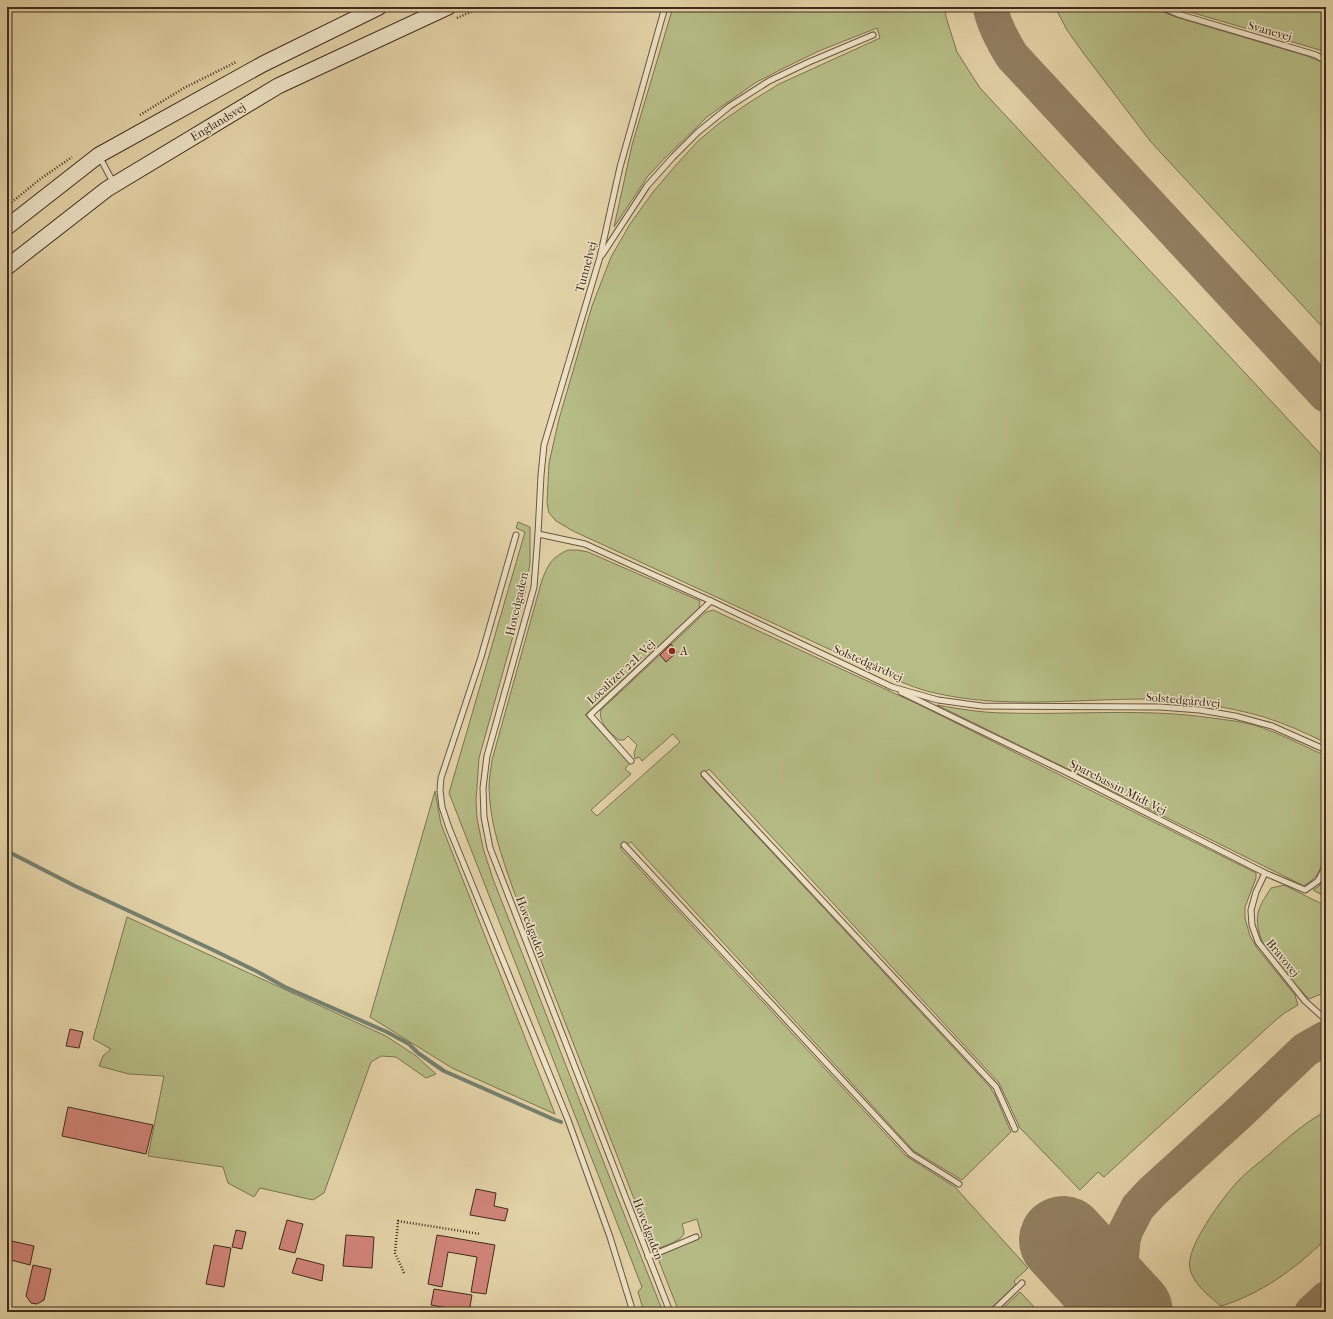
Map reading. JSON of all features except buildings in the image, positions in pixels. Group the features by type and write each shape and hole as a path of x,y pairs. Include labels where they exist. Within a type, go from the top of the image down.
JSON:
{"main road":[{"path":"7,227 99,155 264,64 379,7"},
{"name":"Englandsvej","path":"7,268 107,189 278,86 450,13"}],"lane":[{"name":"Tunnelvej","path":"538,534 544,445 600,257 620,167 665,7"},
{"name":"Svanevej","path":"1161,7 1178,14 1316,55 1326,60"},
{"path":"600,257 647,186 698,132 725,110 769,82 809,62 873,35"},
{"path":"99,155 114,185"},
{"name":"Solstedgårdvej","path":"538,534 585,544 711,601 892,687 938,700 982,706 1160,707 1220,712 1272,726 1326,750"},
{"name":"Hovedgaden","path":"538,534 534,587 487,756 482,788 484,816 490,848 670,1312"},
{"path":"516,535 481,657 441,778 440,790 442,806 448,828 488,928 568,1120 610,1237 633,1312"},
{"name":"Localizer 22L Vej","path":"631,761 590,715 711,601"},
{"name":"Sparebassin Midt Vej","path":"892,687 1077,777 1265,873 1305,890 1318,881 1326,866"},
{"path":"704,774 996,1087 1015,1129"},
{"path":"624,846 911,1154 959,1184"},
{"name":"Bravovej","path":"1265,873 1256,892 1251,910 1252,925 1258,942 1305,1001 1326,1020"},
{"path":"648,1257 696,1237"},
{"path":"992,1312 1022,1283"}],"path":[{"path":"450,13 482,7"},
{"path":"404,1273 395,1253 398,1221 480,1234"}],"green space":[{"path":"673,7 945,7 946,17 957,52 980,88 1326,460 1326,743 1296,729 1264,717 1190,702 1144,699 1040,702 987,701 961,698 928,691 881,673 573,531 556,521 549,513 547,503 549,463 559,419 592,306 611,257 630,224 653,192 676,165 698,141 718,124 779,84 880,38 877,28 819,51 755,83 707,117 648,176 614,227 632,145"},
{"path":"1056,7 1150,7 1179,18 1307,56 1326,64 1326,331 1151,142 1067,30"},
{"path":"1173,7 1326,7 1326,54 1320,50"},
{"path":"518,522 530,527 530,563 525,593 479,758 476,800 477,818 483,848 493,879 663,1312 644,1312 638,1292 642,1287 449,793 525,532 516,528"},
{"path":"568,550 588,552 700,601 699,609 585,715 630,763 625,769 631,774 591,810 597,816 680,742 673,734 642,761 639,757 635,759 634,753 637,745 628,736 624,740 619,740 612,734 603,723 600,714 601,710 706,612 713,610 922,706 1256,873 1256,878 1245,907 1245,918 1250,936 1257,948 1295,995 1298,1005 1277,1019 1104,1177 1098,1172 1080,1190 1020,1128 999,1083 709,769 701,776 990,1087 996,1097 1011,1132 962,1180 914,1151 631,842 620,848 906,1156 955,1187 1028,1268 1014,1281 1016,1285 987,1312 679,1312 657,1256 702,1237 697,1219 682,1224 684,1233 680,1239 654,1250 513,889 504,864 491,814 489,787 492,760 542,580 551,562"},
{"path":"937,705 997,713 1161,713 1186,715 1244,722 1290,739 1326,756 1326,857 1317,875 1304,886"},
{"path":"435,791 441,824 555,1114 452,1068 370,1017"},
{"path":"1326,874 1326,897 1313,890 1319,886"},
{"path":"1284,885 1326,906 1326,992 1309,999 1282,971 1266,949 1258,925 1258,913 1263,900 1271,888"},
{"path":"127,917 386,1036 415,1055 436,1074 426,1078 396,1057 381,1056 371,1062 324,1193 313,1200 260,1188 254,1197 228,1183 223,1167 148,1156 164,1076 129,1074 99,1066 103,1056 111,1049 93,1039"},
{"path":"1326,1111 1326,1239 1290,1270 1277,1279 1250,1295 1221,1306 1198,1285 1190,1269 1190,1260 1193,1249 1206,1223 1224,1198 1248,1171 1295,1132"},
{"path":"1020,1292 1039,1312 999,1312"}],"waterway":[{"path":"7,851 75,886 211,949 285,987 387,1032 409,1044 418,1053 444,1071 561,1122"}],"taxiway":[{"path":"990,7 999,32 1012,56 1326,395"},
{"path":"1134,1312 1129,1304 1123,1284 1121,1262 1123,1240 1126,1230 1138,1207 1152,1192 1239,1113 1305,1050 1326,1038"},
{"path":"1312,1312 1326,1299"}],"runway":[{"path":"1063,1240 1129,1312"}],"place":[{"name":"A","path":"672,651"}]}
